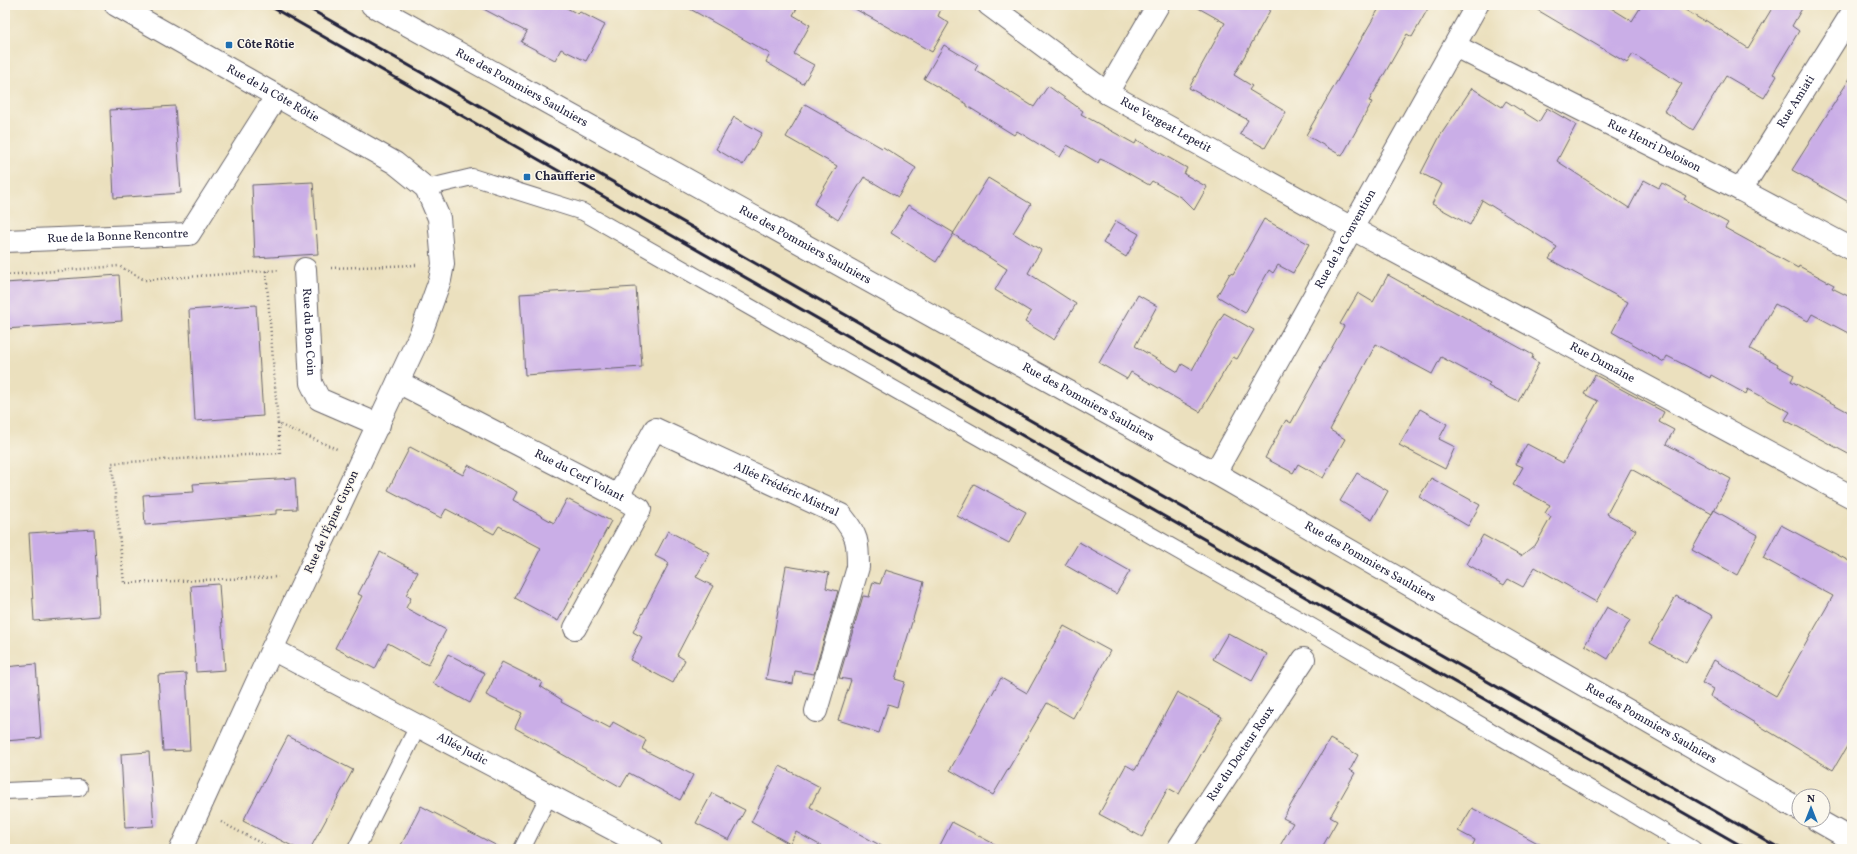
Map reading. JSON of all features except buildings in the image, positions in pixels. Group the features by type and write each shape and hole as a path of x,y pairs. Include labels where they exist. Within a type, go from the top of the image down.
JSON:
{"street":[{"name":"Rue de la Côte Rôtie","path":"116,5 395,163 426,188"},
{"name":"Rue des Pommiers Saulniers","path":"372,5 1215,474 1791,804"},
{"name":"Rue Vergeat Lepetit","path":"989,5 1107,93 1352,228"},
{"path":"1107,93 1158,5"},
{"name":"Rue de la Convention","path":"1215,474 1477,5"},
{"name":"Rue Amiati","path":"1741,190 1852,13"},
{"name":"Rue Henri Deloison","path":"1455,46 1741,190 1852,249"},
{"name":"Rue de la Bonne Rencontre","path":"5,241 189,234 276,96"},
{"name":"Rue de l'Épine Guyon","path":"181,849 272,649 379,425 421,333 440,280 443,264 439,218 426,188"},
{"name":"Rue Dumaine","path":"1352,228 1852,497"},
{"name":"Rue du Bon Coin","path":"305,269 311,383 319,399 379,425"},
{"name":"Rue du Cerf Volant","path":"398,382 618,496 640,509 575,628"},
{"name":"Allée Frédéric Mistral","path":"618,496 655,429 841,515 851,528 858,543 858,568 816,711"},
{"name":"Allée Judic","path":"272,649 651,849"},
{"name":"Rue du Docteur Roux","path":"1178,849 1304,659"},
{"path":"1831,828 1852,840"}],"lane":[{"path":"426,188 472,177 583,212 1321,632 1693,849"},
{"path":"356,849 418,726"},
{"path":"5,791 79,788"},
{"path":"522,849 549,795"}],"path":[{"path":"5,276 119,266 145,280 305,269 443,264"},
{"path":"278,424 280,453 112,463 124,583 307,576"},
{"path":"218,820 272,849"}],"railway":[{"path":"268,5 1747,849"},
{"path":"303,5 1781,849"}],"place":[{"name":"Côte Rôtie","path":"229,45"},
{"name":"Chaufferie","path":"527,177"}]}
